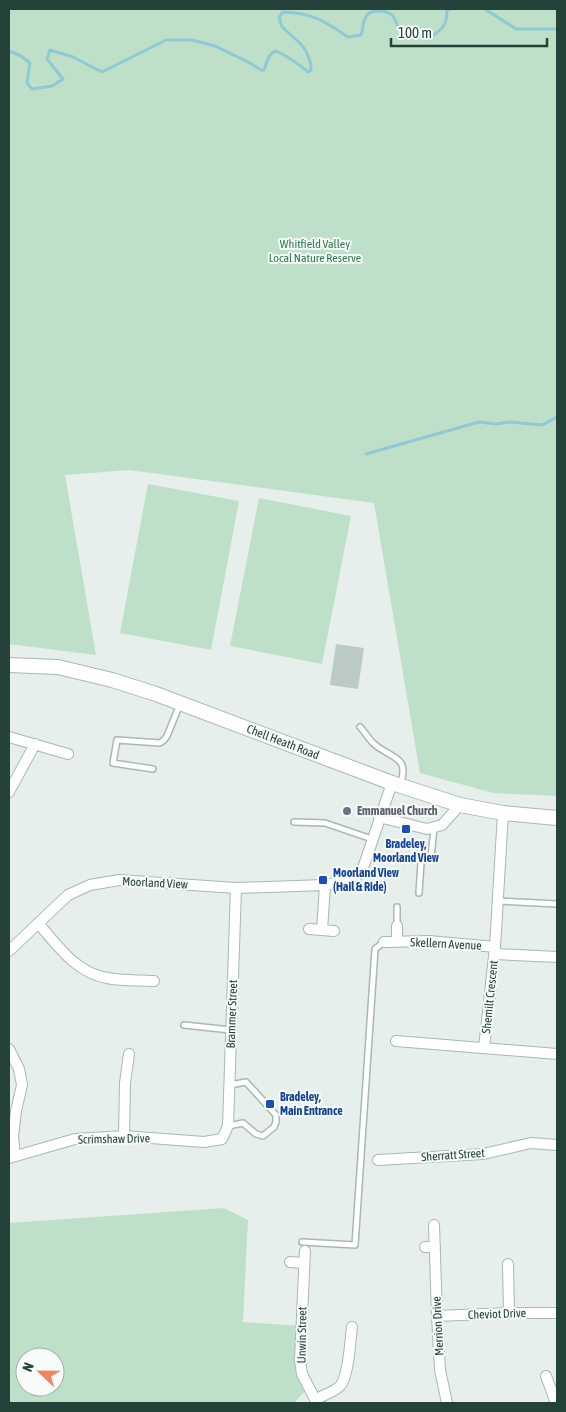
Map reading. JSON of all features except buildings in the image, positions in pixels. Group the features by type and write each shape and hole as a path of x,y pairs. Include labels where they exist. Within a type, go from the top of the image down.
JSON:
{"street":[{"name":"Chell Heath Road","path":"9,665 58,666 112,680 180,703 396,784 460,805 503,813 557,818"},
{"path":"9,737 68,754"},
{"path":"9,792 35,744"},
{"name":"Moorland View","path":"9,951 68,894 90,885 119,880 236,888 325,885 352,880 362,871 379,817 396,784"},
{"path":"379,817 427,829 442,825 460,805"},
{"name":"Shemilt Crescent","path":"484,1048 495,950 503,813"},
{"path":"322,930 325,885"},
{"name":"Brammer Street","path":"222,1139 228,1126 236,888"},
{"path":"38,923 62,952 83,970 105,978 154,981"},
{"name":"Skellern Avenue","path":"397,926 397,942"},
{"path":"309,930 334,931"},
{"name":"Skellern Avenue","path":"384,942 429,942 557,957"},
{"name":"Shemilt Crescent","path":"396,1041 557,1054"},
{"path":"9,1049 19,1069 22,1085 16,1111 12,1157"},
{"path":"124,1136 125,1083 129,1054"},
{"name":"Scrimshaw Drive","path":"12,1157 74,1139 124,1136 204,1142 222,1139"},
{"name":"Sherratt Street","path":"378,1160 483,1154 531,1143 557,1145"},
{"name":"Merrion Drive","path":"434,1225 430,1247 440,1370 447,1403"},
{"name":"Unwin Street","path":"304,1246 300,1360 302,1374 316,1401"},
{"path":"290,1262 304,1263"},
{"path":"508,1264 509,1313"},
{"name":"Cheviot Drive","path":"437,1316 557,1313"},
{"path":"316,1401 340,1387 347,1366 352,1327"},
{"path":"546,1376 556,1403"}],"lane":[{"path":"153,769 113,763 117,740 160,743 167,736 180,703"},
{"path":"360,727 373,743 398,760 404,768 404,776 396,784"},
{"path":"294,822 325,823 372,839"},
{"path":"419,893 421,862 431,857 434,827"},
{"path":"498,901 557,904"},
{"path":"397,926 398,907"},
{"path":"304,1246 355,1245 375,949 384,942"},
{"path":"184,1025 232,1030"},
{"path":"228,1126 243,1123 256,1134 263,1136 274,1127 276,1122 276,1115 246,1082 229,1085"}],"green space":[{"name":"Whitfield Valley Local Nature Reserve","path":"9,9 557,9 557,796 493,793 420,773 374,503 129,470 65,475 96,655 9,644"},
{"path":"148,484 239,501 211,650 120,633"},
{"path":"259,498 351,516 322,664 230,646"},
{"path":"224,1208 248,1220 243,1322 302,1326 302,1374 309,1387 294,1403 9,1403 9,1223"}],"waterway":[{"path":"9,51 21,56 30,63 27,83 32,89 52,86 63,79 47,59 50,50 73,57 102,72 166,40 192,40 215,46 261,70 264,70 269,56 276,51 293,60 308,72 311,70 311,64 306,51 282,27 279,17 283,12 293,12 318,19 348,37 361,35 364,20 369,13 384,11 393,16 398,27 428,39 442,28 446,20 447,10 453,9"},
{"path":"485,9 516,29 557,29"},
{"path":"366,454 479,422 542,425 557,417"}],"place":[{"name":"Emmanuel Church","path":"347,811"},
{"name":"Bradeley, Moorland View","path":"406,829"},
{"name":"Moorland View (Hail & Ride)","path":"323,880"},
{"name":"Bradeley, Main Entrance","path":"270,1104"}]}
